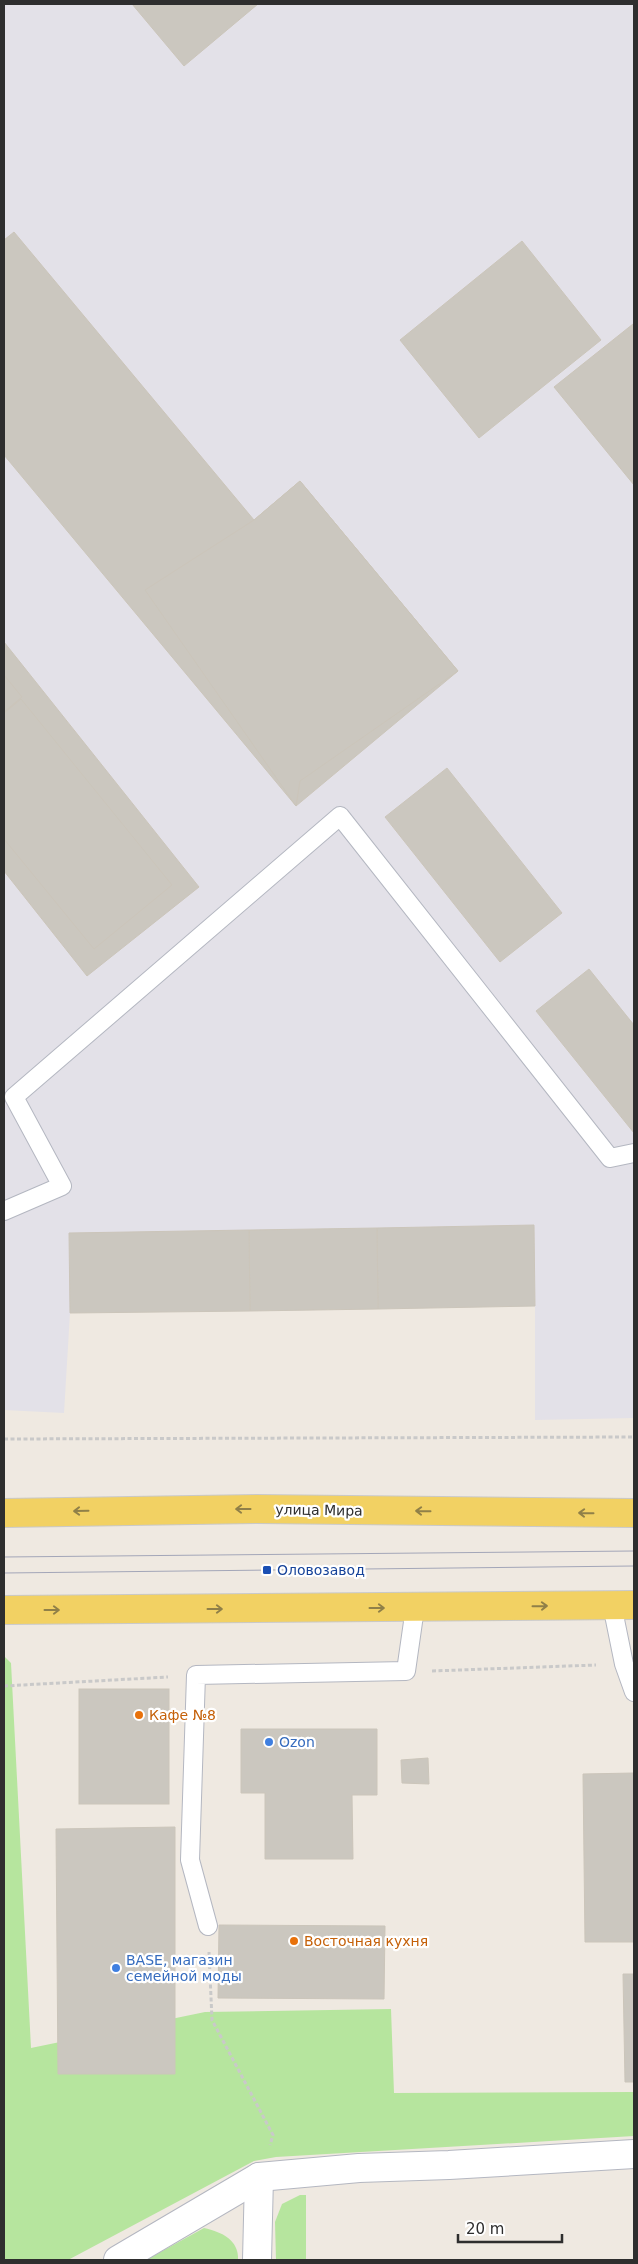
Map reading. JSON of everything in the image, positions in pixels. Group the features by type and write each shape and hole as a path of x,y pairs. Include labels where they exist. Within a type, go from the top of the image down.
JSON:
{"main road":[{"name":"улица Мира","path":"4,1512 257,1509 634,1513"},
{"path":"4,1610 623,1605"}],"street":[{"path":"118,2260 259,2177 359,2168 449,2166 634,2154"},
{"path":"257,2260 259,2177"}],"lane":[{"path":"4,1211 62,1186 14,1097 340,816 610,1158 634,1153"},
{"path":"623,1605 624,1664 634,1692"},
{"path":"208,1926 190,1860 196,1675 406,1672 415,1608"}],"path":[{"path":"4,1439 634,1437"},
{"path":"406,1672 624,1664"},
{"path":"4,1686 35,1686 196,1675"},
{"path":"208,1926 212,2020 273,2135"}],"shaded area":[{"path":"4,4 634,4 634,1418 535,1420 535,1306 70,1313 64,1413 4,1410"}],"green space":[{"path":"4,1656 11,1663 31,2048 205,2012 391,2009 394,2093 634,2092 634,2136 276,2157 254,2161 68,2260 4,2260"},
{"path":"300,2195 306,2195 306,2260 276,2260 275,2222 282,2204"},
{"path":"204,2228 228,2238 236,2247 238,2260 146,2260"}],"building":[{"path":"132,4 258,4 184,66"},
{"path":"14,232 254,520 300,481 458,671 296,806 4,455 4,240"},
{"path":"522,241 601,340 479,438 400,340"},
{"path":"633,324 634,326 634,485 554,387"},
{"path":"300,481 458,671 300,781 296,806 145,590 254,520"},
{"path":"4,642 199,887 87,976 4,871"},
{"path":"4,675 22,697 4,712"},
{"path":"21,699 172,885 94,949 4,839 4,713"},
{"path":"447,768 562,913 500,962 385,817"},
{"path":"589,969 634,1025 634,1133 536,1011"},
{"path":"534,1225 535,1306 378,1309 377,1228"},
{"path":"377,1228 378,1309 250,1311 249,1230"},
{"path":"249,1230 250,1311 70,1313 69,1233"},
{"path":"79,1689 169,1689 169,1804 79,1804"},
{"path":"241,1729 377,1729 377,1795 352,1795 353,1859 265,1859 265,1793 241,1793"},
{"path":"428,1758 429,1784 402,1783 401,1760"},
{"path":"634,1773 634,1942 585,1942 583,1774"},
{"name":"BASE, магазин семейной моды","path":"175,1827 175,2074 58,2074 56,1829"},
{"path":"219,1925 385,1926 384,1999 218,1998"},
{"path":"623,1974 634,1974 634,2082 625,2082"}],"tram line":[{"path":"4,1557 634,1551"},
{"path":"4,1573 634,1566"}],"place":[{"name":"Оловозавод","path":"267,1570"},
{"name":"Кафе №8","path":"139,1715"},
{"name":"Ozon","path":"269,1742"},
{"name":"Восточная кухня","path":"294,1941"},
{"name":"BASE, магазин семейной моды","path":"116,1968"}]}
